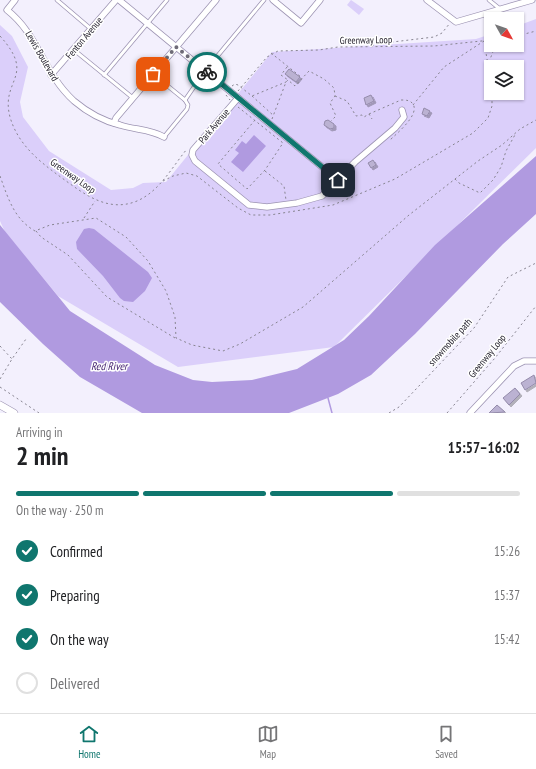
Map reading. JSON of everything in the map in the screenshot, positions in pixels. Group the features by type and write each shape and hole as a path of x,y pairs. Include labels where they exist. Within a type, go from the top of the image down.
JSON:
{"street":[{"name":"Lewis Boulevard","path":"16,0 7,10 27,30 51,75 67,94 85,109 114,123 157,133 164,137"},
{"name":"Fenton Avenue","path":"51,75 116,0"},
{"path":"119,0 338,180 354,162 395,128 404,117 402,110"},
{"path":"114,123 116,118 216,0"},
{"path":"273,0 301,23 320,0"},
{"path":"428,0 454,21 532,0"},
{"name":"Park Avenue","path":"237,96 234,103 193,150 192,155 195,161 237,196 253,207 274,207 316,199 322,196 338,180"},
{"path":"470,413 514,366 524,361 536,361"},
{"path":"0,406 14,413"}],"lane":[{"path":"56,0 92,29"},
{"path":"62,4 66,0"},
{"path":"104,74 167,0"},
{"path":"185,100 206,71 264,0"},
{"path":"489,0 500,9"},
{"path":"74,50 133,98"},
{"path":"153,74 185,100 188,105 164,137"}],"path":[{"path":"371,47 376,44 434,37 442,33 454,21"},
{"path":"524,34 536,31"},
{"name":"Greenway Loop","path":"0,36 18,63 17,74 10,89 8,102 9,116 15,131 35,158 95,200 109,204 122,205 136,202 144,198 163,182 170,169 190,146"},
{"path":"413,105 444,67 484,41"},
{"name":"Greenway Loop","path":"271,53 278,51 371,47 434,46 484,41"},
{"path":"237,96 241,88 271,53 301,78"},
{"path":"288,66 281,75 295,86 307,72 313,72 334,88 335,96 330,103 336,116 331,121"},
{"path":"252,96 288,80"},
{"path":"269,123 274,116 286,82"},
{"path":"255,120 218,164 248,189 265,170 283,143 226,96 235,84 252,96 274,116"},
{"path":"335,96 347,101 356,116 362,115 364,117 370,114 372,119"},
{"path":"0,176 10,206 25,225 68,255 107,297 176,338 192,345 223,351 240,344 303,307 409,214 455,178 502,145 517,132 536,120"},
{"path":"455,178 459,183 480,193 494,180 501,167 506,151 517,132"},
{"path":"265,170 284,186 286,200 281,200"},
{"path":"83,219 95,200"},
{"path":"35,231 50,225 96,218 126,237 148,261 166,291 175,317 176,338"},
{"name":"snowmobile path","path":"389,413 400,407 474,328 508,277 536,262"},
{"name":"Greenway Loop","path":"447,413 499,354 527,315 536,306"},
{"path":"0,379 12,358 26,340"},
{"path":"0,346 12,358"},
{"path":"0,387 39,413"}],"shaded area":[{"path":"351,0 364,9 359,15 347,5"},
{"path":"536,19 536,148 334,347 178,367 58,296 5,232 0,221 0,25 12,36 28,67 20,102 23,117 49,151 111,190 133,188 143,183 166,182 272,52 476,39 484,36 484,52 524,52 524,23"}],"water":[{"path":"254,135 266,146 243,172 231,162 239,153 235,150 242,141 246,144"},
{"name":"Red River","path":"536,156 536,214 503,244 415,334 371,375 338,394 289,413 142,413 80,377 43,344 0,302 0,225 70,311 155,365 193,380 212,382 252,380 297,369 344,340 369,316 435,245"},
{"path":"84,229 94,229 148,272 152,278 145,291 133,302 124,301 120,298 103,276 77,249 76,242"}],"building":[{"path":"289,69 300,77 296,82 285,74"},
{"path":"371,95 374,101 366,105 364,98"},
{"path":"424,108 430,111 427,116 422,114"},
{"path":"328,120 334,124 334,128 330,129 324,125 325,121"},
{"path":"373,160 376,165 371,168 368,163"},
{"path":"534,375 536,383 525,390 521,383"},
{"path":"515,388 520,394 509,405 503,398"},
{"path":"497,405 505,412 489,413"}],"waterway":[{"path":"328,398 332,413"}],"way so far":[{"path":"153,74 176,47 207,72"}],"route":[{"path":"207,72 338,180"}]}
